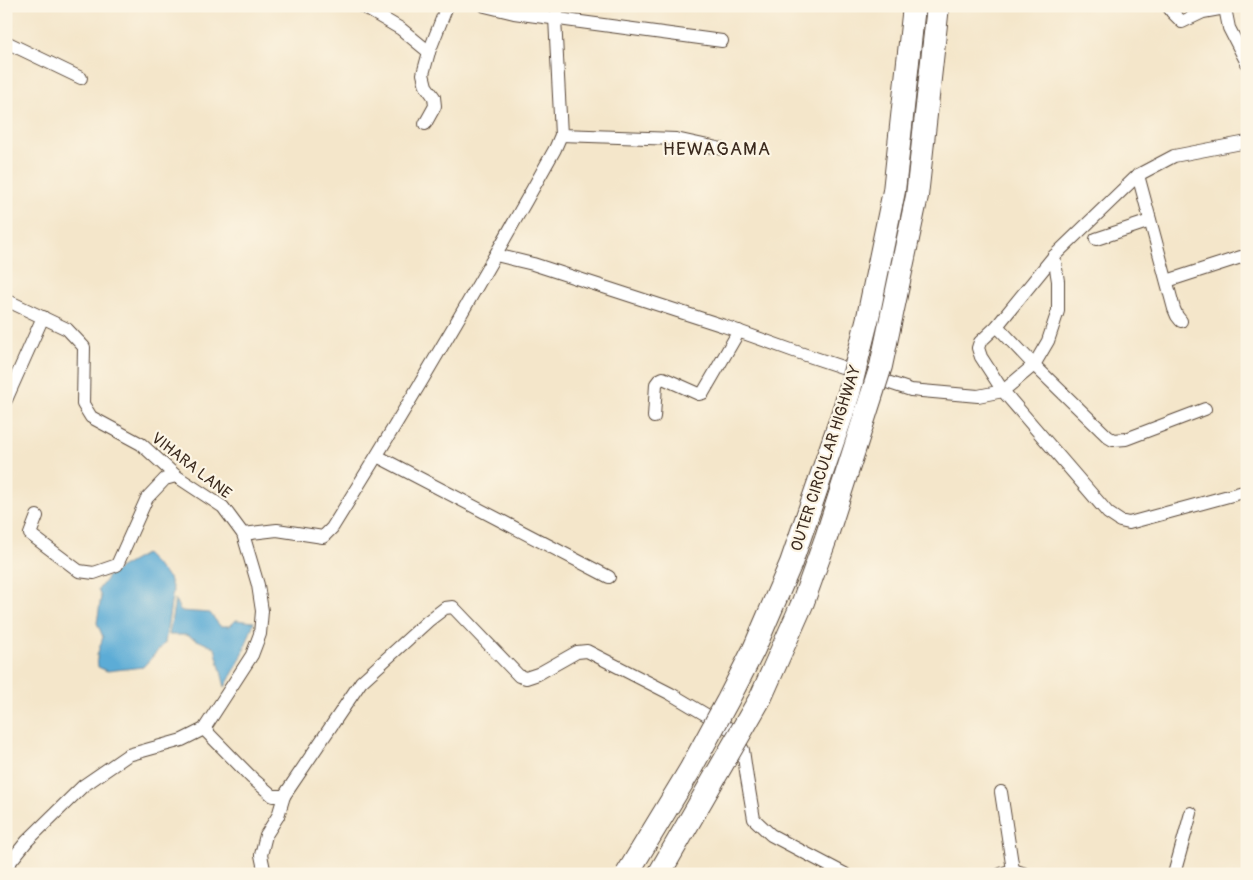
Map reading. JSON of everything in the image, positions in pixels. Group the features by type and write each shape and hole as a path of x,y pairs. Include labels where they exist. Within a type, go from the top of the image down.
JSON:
{"highway":[{"name":"OUTER CIRCULAR HIGHWAY","path":"628,874 690,770 754,648 791,562 849,393 868,316 894,191 914,6"},
{"name":"OUTER CIRCULAR HIGHWAY","path":"659,874 761,698 803,602 826,538 881,366 917,196 938,6"}],"street":[{"path":"362,6 401,29 429,52"},
{"path":"425,124 435,106 434,97 426,86 423,74 446,6"},
{"path":"484,6 514,13 557,12 722,41"},
{"path":"1168,6 1182,22 1204,12 1227,7 1229,28 1247,63"},
{"path":"243,534 277,530 323,537 332,528 377,456 457,323 555,149 561,134 557,12"},
{"path":"6,42 81,78"},
{"path":"561,134 676,138 722,149"},
{"path":"1247,142 1174,156 1138,175 1054,256 997,326 980,342 978,348 981,357 1003,391 1108,513 1120,521 1129,523 1247,491"},
{"path":"1138,175 1177,316 1181,322"},
{"path":"1096,239 1150,221"},
{"path":"496,255 533,264 739,331 911,390 978,396 1003,391 1034,365 1048,341 1058,311 1058,281 1054,256"},
{"path":"1167,281 1241,257 1247,258"},
{"name":"VIHARA LANE","path":"6,300 68,329 84,347 83,404 91,417 141,444 176,476 223,508 243,534 258,585 262,611 260,634 252,655 204,729"},
{"path":"6,400 43,316"},
{"path":"997,326 1034,365 1108,437 1114,440 1126,439 1205,409"},
{"path":"654,417 656,384 663,378 699,394 703,393 739,331"},
{"path":"377,456 609,577"},
{"path":"37,516 30,534 79,571 94,573 118,565 147,498 165,479 176,476"},
{"path":"265,874 262,855 266,835 278,816 284,796 361,682 428,621 445,608 453,607 519,676 526,678 538,674 578,652 587,651 671,694 730,729 744,750 754,819 771,835 845,874"},
{"path":"6,867 27,841 83,786 128,755 182,740 204,729 252,778 273,796 284,796"},
{"path":"1001,792 1013,872"},
{"path":"1174,874 1191,813"}],"water":[{"path":"145,554 169,578 173,590 165,643 143,667 107,671 98,667 97,655 103,637 97,623 101,597 98,590 110,574"},
{"path":"175,599 180,611 210,613 220,626 230,626 236,620 254,622 241,658 225,687 215,648 186,635 169,635"}],"district":[{"name":"HEWAGAMA","path":"717,148"}]}
